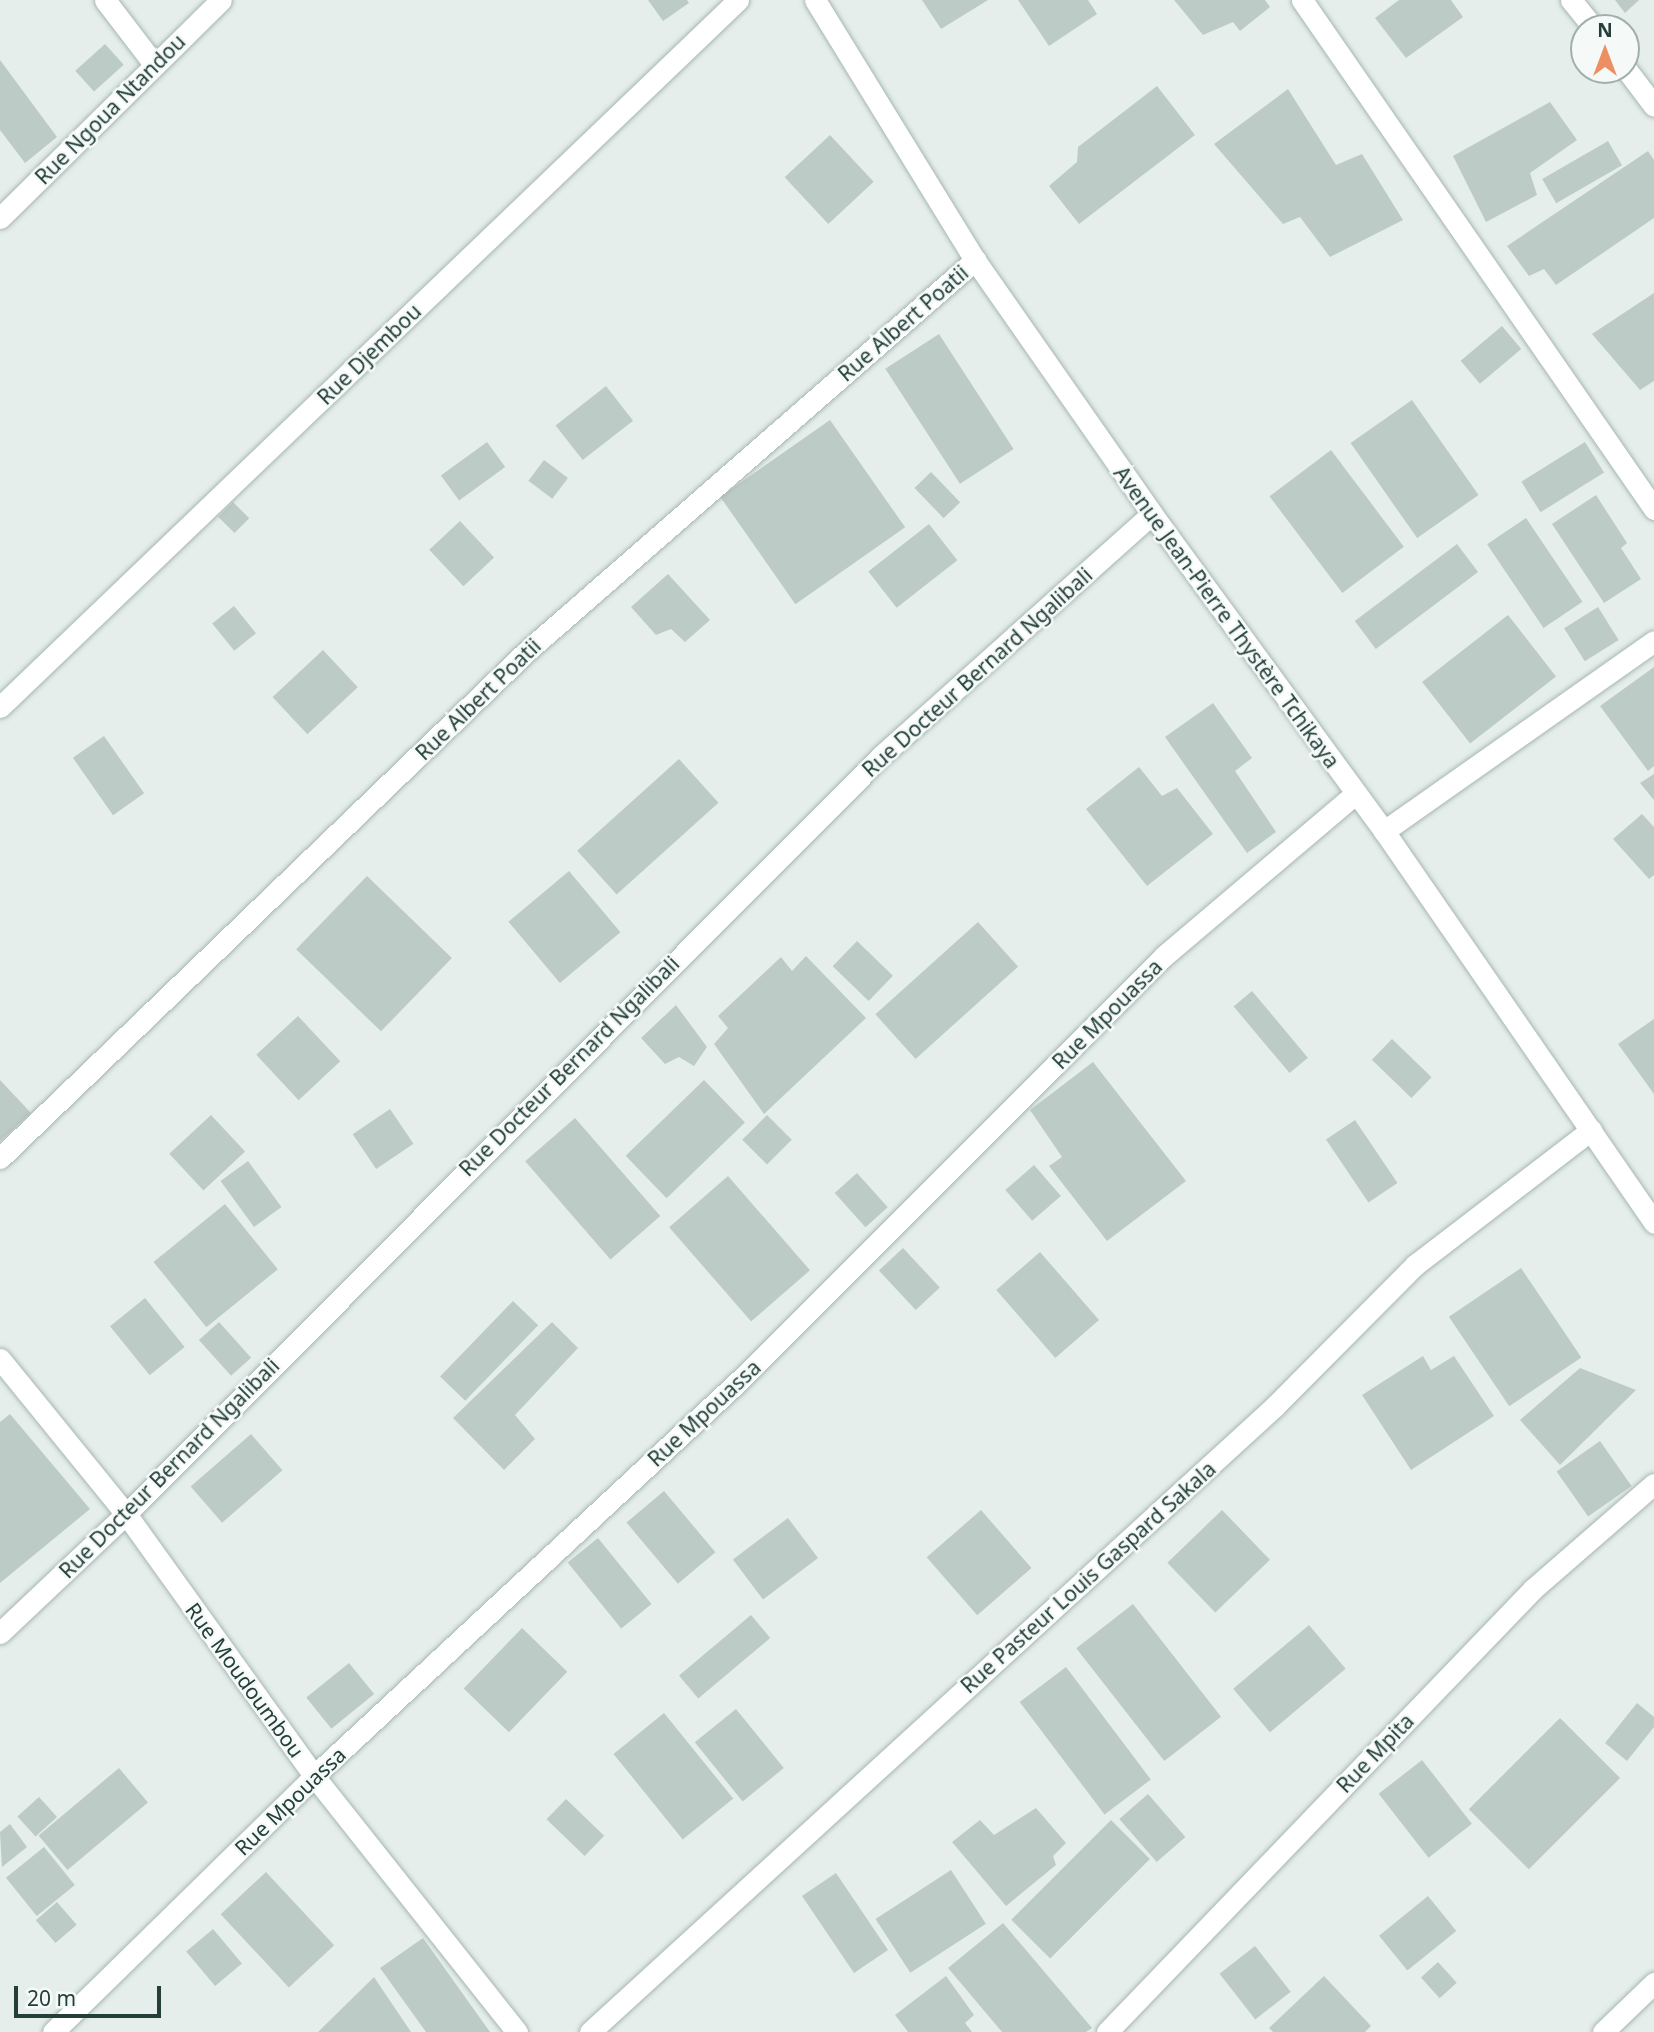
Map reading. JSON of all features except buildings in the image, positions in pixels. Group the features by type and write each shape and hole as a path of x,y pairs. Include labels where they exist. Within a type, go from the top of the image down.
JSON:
{"street":[{"path":"105,0 154,64"},
{"name":"Rue Ngoua Ntandou","path":"0,218 220,0"},
{"name":"Rue Djembou","path":"0,707 738,0"},
{"name":"Avenue Jean-Pierre Thystère Tchikaya","path":"815,0 975,260 1152,514 1384,831 1654,1223"},
{"path":"1302,0 1654,509"},
{"path":"1571,0 1582,14"},
{"path":"1637,84 1654,106"},
{"name":"Rue Albert Poatii","path":"0,1158 527,651 975,260"},
{"name":"Rue Docteur Bernard Ngalibali","path":"0,1633 126,1514 881,756 1152,514"},
{"path":"1384,831 1654,641"},
{"name":"Rue Mpouassa","path":"53,2032 314,1776 742,1378 1164,956 1355,794"},
{"name":"Rue Pasteur Louis Gaspard Sakala","path":"590,2032 1275,1406 1415,1265 1591,1130"},
{"name":"Rue Moudoumbou","path":"0,1359 126,1514 314,1776 517,2032"},
{"name":"Rue Mpita","path":"1107,2032 1533,1589 1654,1484"},
{"path":"1603,2032 1654,1983"}]}
